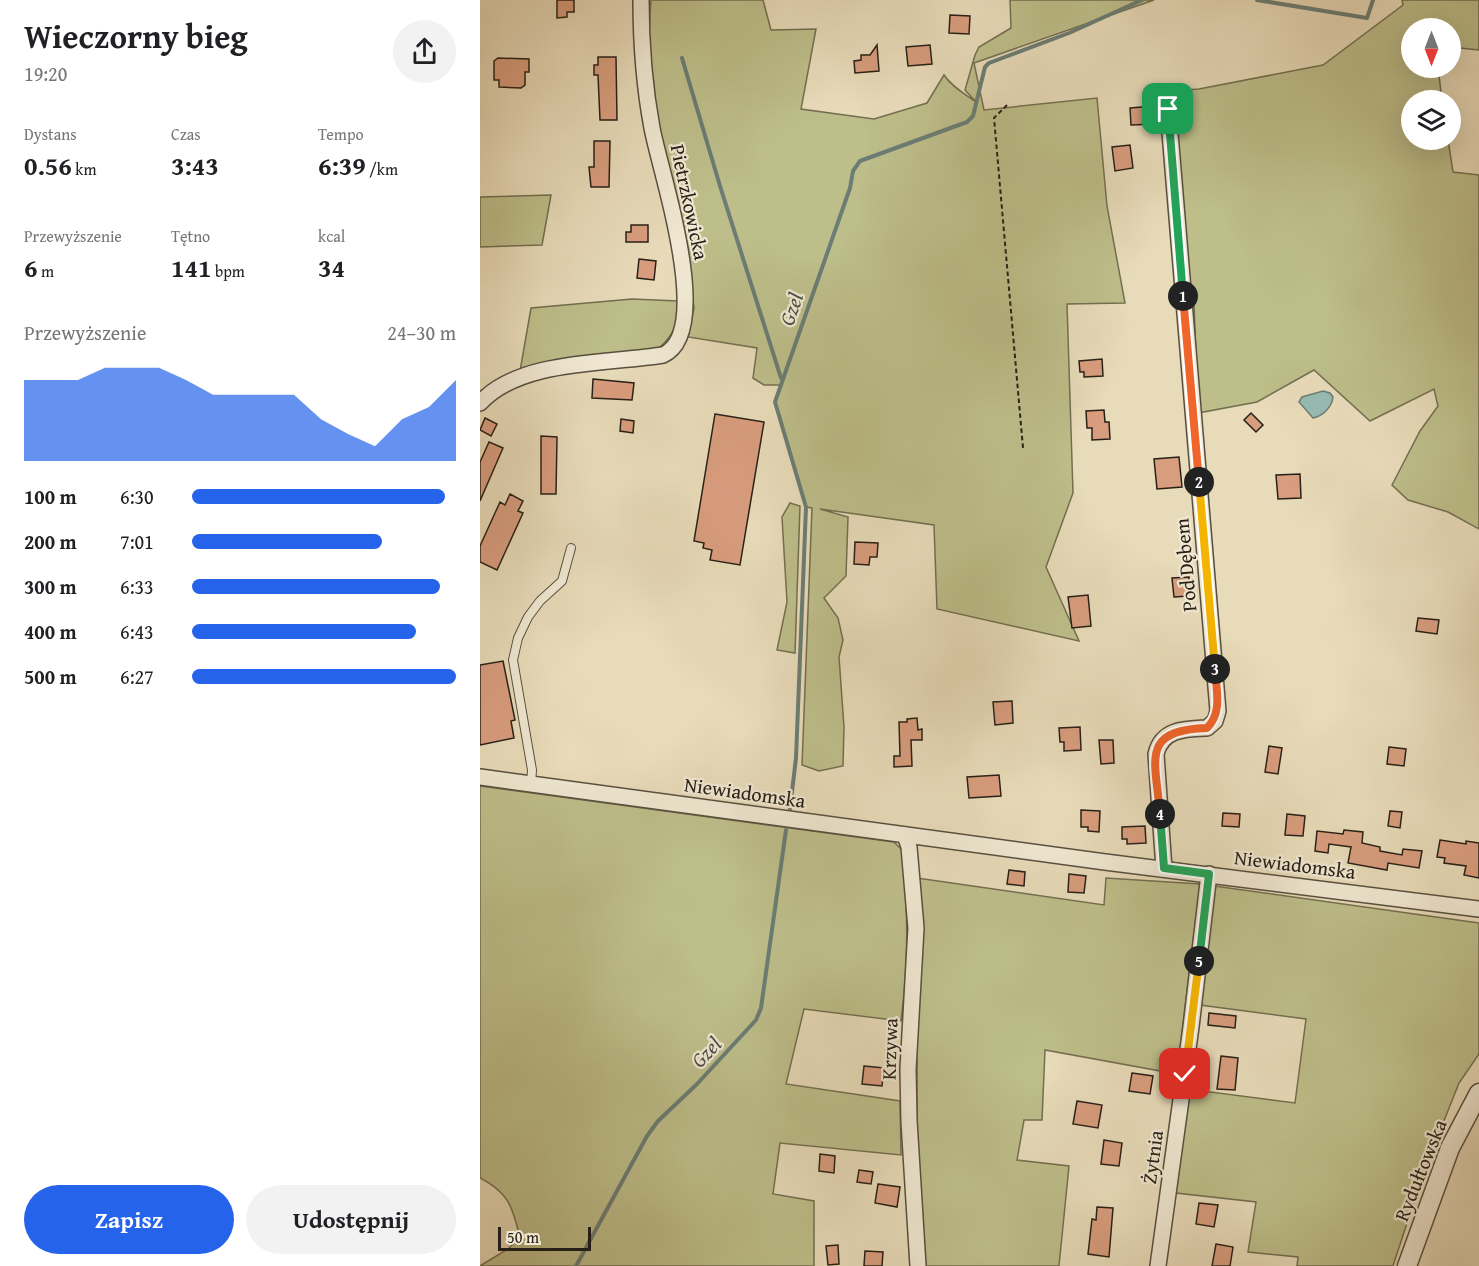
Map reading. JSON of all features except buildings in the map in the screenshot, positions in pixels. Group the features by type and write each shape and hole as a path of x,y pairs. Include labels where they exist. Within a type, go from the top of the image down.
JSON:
{"street":[{"name":"Pietrzkowicka","path":"480,404 487,396 508,382 532,375 595,362 663,355 672,351 677,345 683,330 685,302 682,255 650,118 640,51 641,0"},
{"name":"Pod Dębem","path":"1164,868 1156,754 1159,742 1167,735 1189,729 1207,728 1215,721 1218,711 1168,109"},
{"name":"Niewiadomska","path":"480,777 1106,862 1479,909"},
{"name":"Krzywa","path":"905,835 912,879 915,928 908,1111 918,1266"},
{"name":"Żytnia","path":"1158,1266 1191,1027 1209,874"},
{"name":"Rydułtowska","path":"1407,1266 1450,1148 1479,1093"}],"lane":[{"path":"531,784 532,770 513,660 514,651 528,617 540,601 562,581 571,548"}],"path":[{"path":"1006,105 994,118 1023,448"}],"green space":[{"path":"651,0 763,0 771,30 816,29 801,109 874,119 927,103 944,75 955,87 976,102 965,90 975,55 979,47 1011,28 1010,0 1154,0 974,63 984,110 1097,98 1107,206 1125,303 1067,304 1073,493 1046,567 1079,641 937,609 934,525 820,509 848,517 846,576 824,598 838,618 843,640 839,657 844,727 843,766 819,771 802,765 812,508 806,507 775,402 780,385 764,385 753,378 757,348 688,337 694,308 682,221 660,136 647,58"},
{"path":"1402,0 1479,0 1479,50 1461,48 1461,18 1401,18 1401,78 1439,78 1441,90 1401,90 1401,150 1450,150 1453,172 1479,175 1479,529 1448,512 1408,500 1392,485 1420,431 1438,406 1434,389 1370,421 1314,370 1257,402 1198,413 1194,303 1189,303 1175,91 1199,89 1323,65 1403,5"},
{"path":"551,195 542,245 480,247 480,197"},
{"path":"632,299 678,301 674,328 669,338 659,348 520,371 531,308"},
{"path":"790,503 800,506 795,653 777,650 787,602 782,517"},
{"path":"480,786 894,842 902,850 907,935 901,1021 804,1009 786,1084 900,1101 901,1155 780,1143 773,1194 814,1201 814,1266 480,1266 508,1249 520,1237 508,1201 497,1189 480,1178"},
{"path":"917,878 1104,905 1106,878 1200,884 1177,1074 1045,1050 1042,1120 1024,1120 1017,1160 1069,1166 1059,1266 924,1266 917,1135"},
{"path":"1207,885 1479,923 1479,1054 1459,1083 1424,1171 1393,1266 1297,1266 1298,1257 1248,1252 1256,1202 1176,1193 1188,1089 1295,1103 1306,1019 1200,1005"}],"water":[{"path":"1323,391 1330,393 1333,397 1331,404 1320,415 1313,418 1299,402 1302,397"}],"waterway":[{"name":"Gzel","path":"790,809 796,758 806,507 775,402 850,188 853,171 860,161 967,122 973,116 985,67 989,63 1069,33 1142,0"},
{"name":"Gzel","path":"1257,0 1367,18 1373,0"},
{"path":"682,58 781,378"},
{"name":"Gzel","path":"576,1266 647,1136 658,1121 697,1084 756,1020 761,1008 786,830"}],"route":[{"path":"1168,109 1218,711 1215,721 1207,728 1189,729 1167,735 1159,742 1156,754 1164,868 1209,874 1185,1074"}]}
